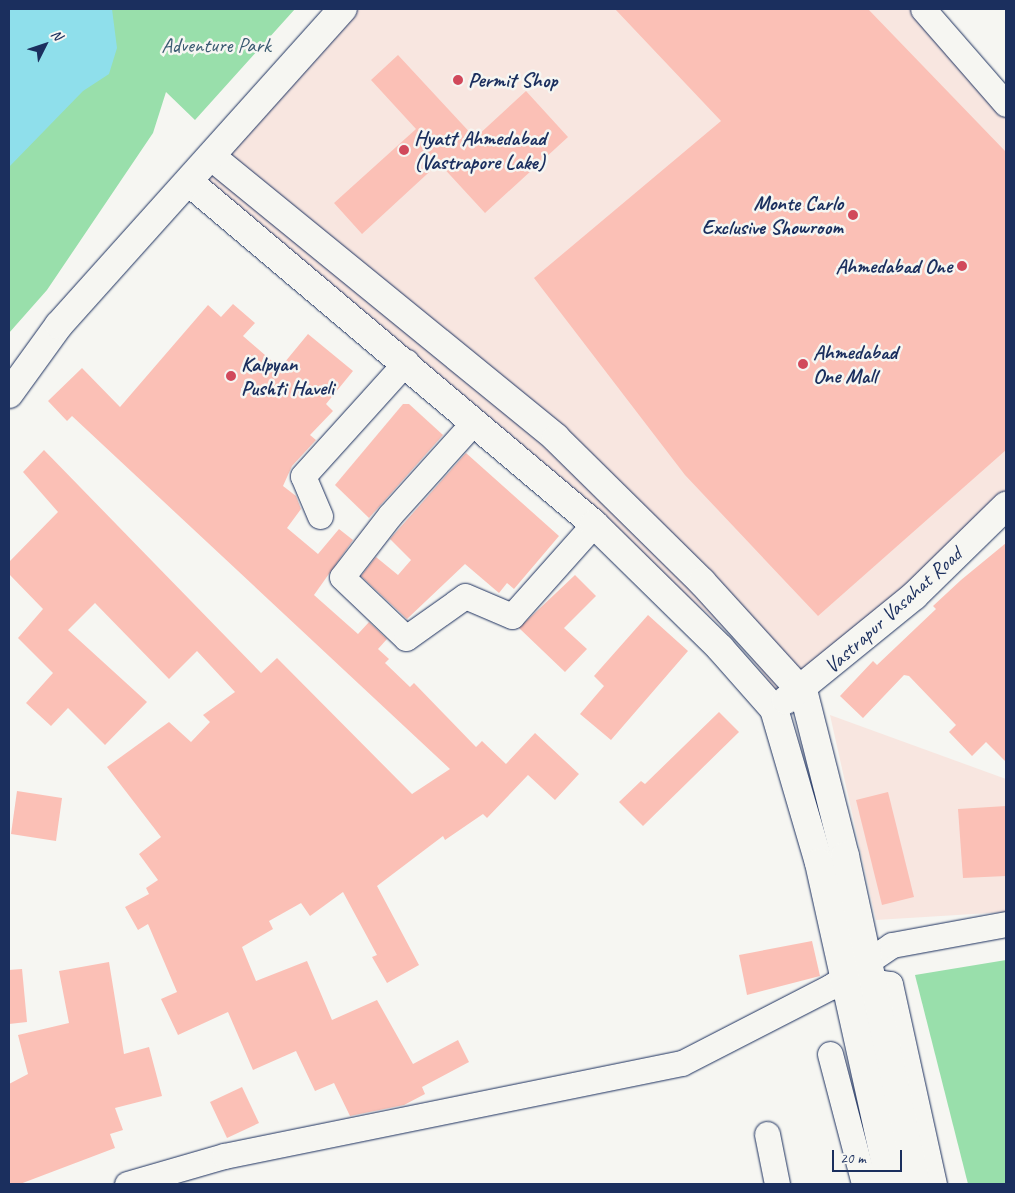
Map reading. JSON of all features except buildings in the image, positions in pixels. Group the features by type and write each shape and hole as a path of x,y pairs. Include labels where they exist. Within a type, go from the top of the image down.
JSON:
{"street":[{"path":"9,394 59,325 212,158 343,9"},
{"path":"922,9 1006,104"},
{"path":"212,158 556,438 702,582 800,690 845,856 916,1184"},
{"path":"190,182 406,362 472,424 594,524 720,648 774,709 819,863 890,1184"},
{"path":"320,516 303,476 406,362"},
{"path":"472,424 390,515 342,577 406,638 466,596 512,616 594,524"},
{"name":"Vastrapur Vasahat Road","path":"774,709 800,690 914,596 1006,506"},
{"path":"127,1184 224,1156 682,1063 844,977 869,972 892,945 1006,924"},
{"path":"869,972 890,984 934,1184"},
{"path":"830,1054 864,1184"},
{"path":"767,1134 778,1184"}],"shaded area":[{"path":"348,9 916,9 1006,112 1006,502 784,701 737,639 200,179"},
{"path":"830,715 1006,779 1006,912 876,920"}],"green space":[{"name":"Adventure Park","path":"9,9 295,9 195,120 166,92 153,133 47,290 9,333"},
{"path":"1006,960 1006,1184 968,1184 915,975"}],"water":[{"path":"9,9 112,9 117,48 109,74 83,91 9,167"}],"place":[{"name":"Permit Shop","path":"458,80"},
{"name":"Hyatt Ahmedabad (Vastrapore Lake)","path":"404,150"},
{"name":"Monte Carlo Exclusive Showroom","path":"853,215"},
{"name":"Ahmedabad One","path":"962,266"},
{"name":"Ahmedabad One Mall","path":"803,364"},
{"name":"Kalpyan Pushti Haveli","path":"231,376"}]}
